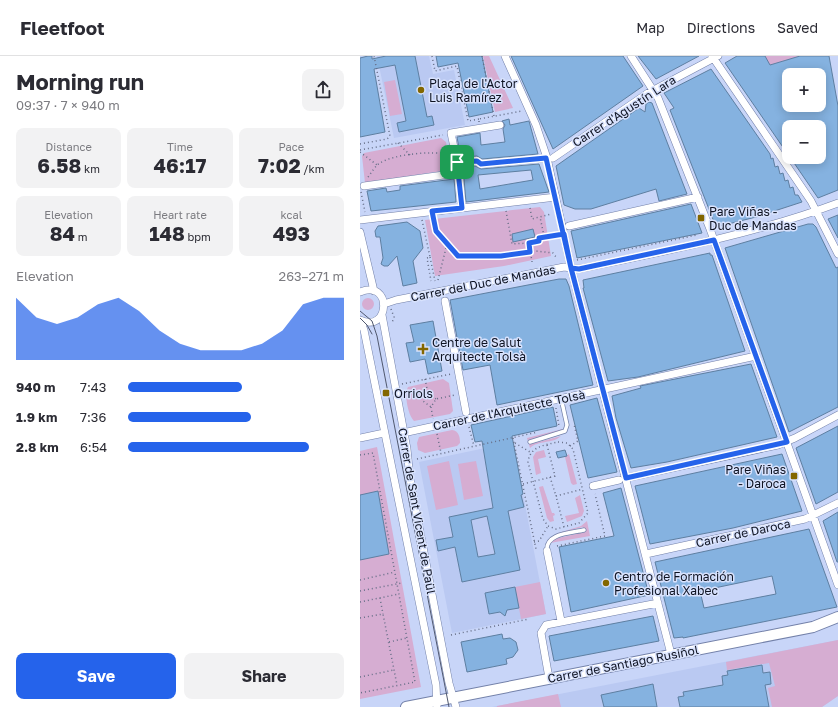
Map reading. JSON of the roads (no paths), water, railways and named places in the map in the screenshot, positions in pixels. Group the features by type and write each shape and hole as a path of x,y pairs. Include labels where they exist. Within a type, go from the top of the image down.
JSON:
{"street":[{"path":"505,56 550,158 556,197 571,268 603,389 623,479 646,554 670,654"},
{"path":"631,56 654,90 698,197 838,585"},
{"path":"714,57 816,211 838,254"},
{"name":"Carrer d'Agustín Lara","path":"550,158 654,90 714,57"},
{"path":"462,208 451,133 500,125"},
{"path":"456,159 477,161 481,164 550,158"},
{"path":"364,186 458,173"},
{"path":"360,220 556,197"},
{"path":"570,226 698,197"},
{"name":"Carrer del Duc de Mandas","path":"384,304 396,300 557,269 579,269 714,240 816,211 838,203"},
{"path":"360,232 374,291"},
{"path":"360,292 365,290 374,291 380,295 384,304 382,315 373,321 360,320"},
{"path":"445,301 466,412"},
{"name":"Carrer de Sant Vicent de Paül","path":"382,315 411,487 448,683 454,702"},
{"name":"Carrer de Sant Vicent de Paül","path":"360,320 364,330 384,433 396,481 436,685 437,704"},
{"name":"Carrer de l'Arquitecte Tolsà","path":"403,433 756,356"},
{"path":"593,486 787,442 838,415"},
{"path":"360,438 384,433"},
{"name":"Carrer de Daroca","path":"646,554 805,519 838,503"},
{"path":"547,551 561,620"},
{"path":"549,678 541,633 542,628 551,622 658,603"},
{"name":"Carrer de Santiago Rusiñol","path":"406,707 454,702 549,678 813,627 838,617"}],"lane":[{"path":"530,442 565,431 567,425 561,398"},
{"path":"547,551 547,543 552,538 584,530"}],"tram line":[{"path":"360,311 372,321 377,336 449,707"},
{"path":"360,318 367,325 372,334"}],"place":[{"name":"Plaça de l'Actor Luis Ramírez","path":"421,90"},
{"name":"Pare Viñas - Duc de Mandas","path":"701,218"},
{"name":"Centre de Salut Arquitecte Tolsà","path":"423,349"},
{"name":"Orriols","path":"386,393"},
{"name":"Pare Viñas - Daroca","path":"794,476"},
{"name":"Centro de Formación Profesional Xabec","path":"606,583"}]}
